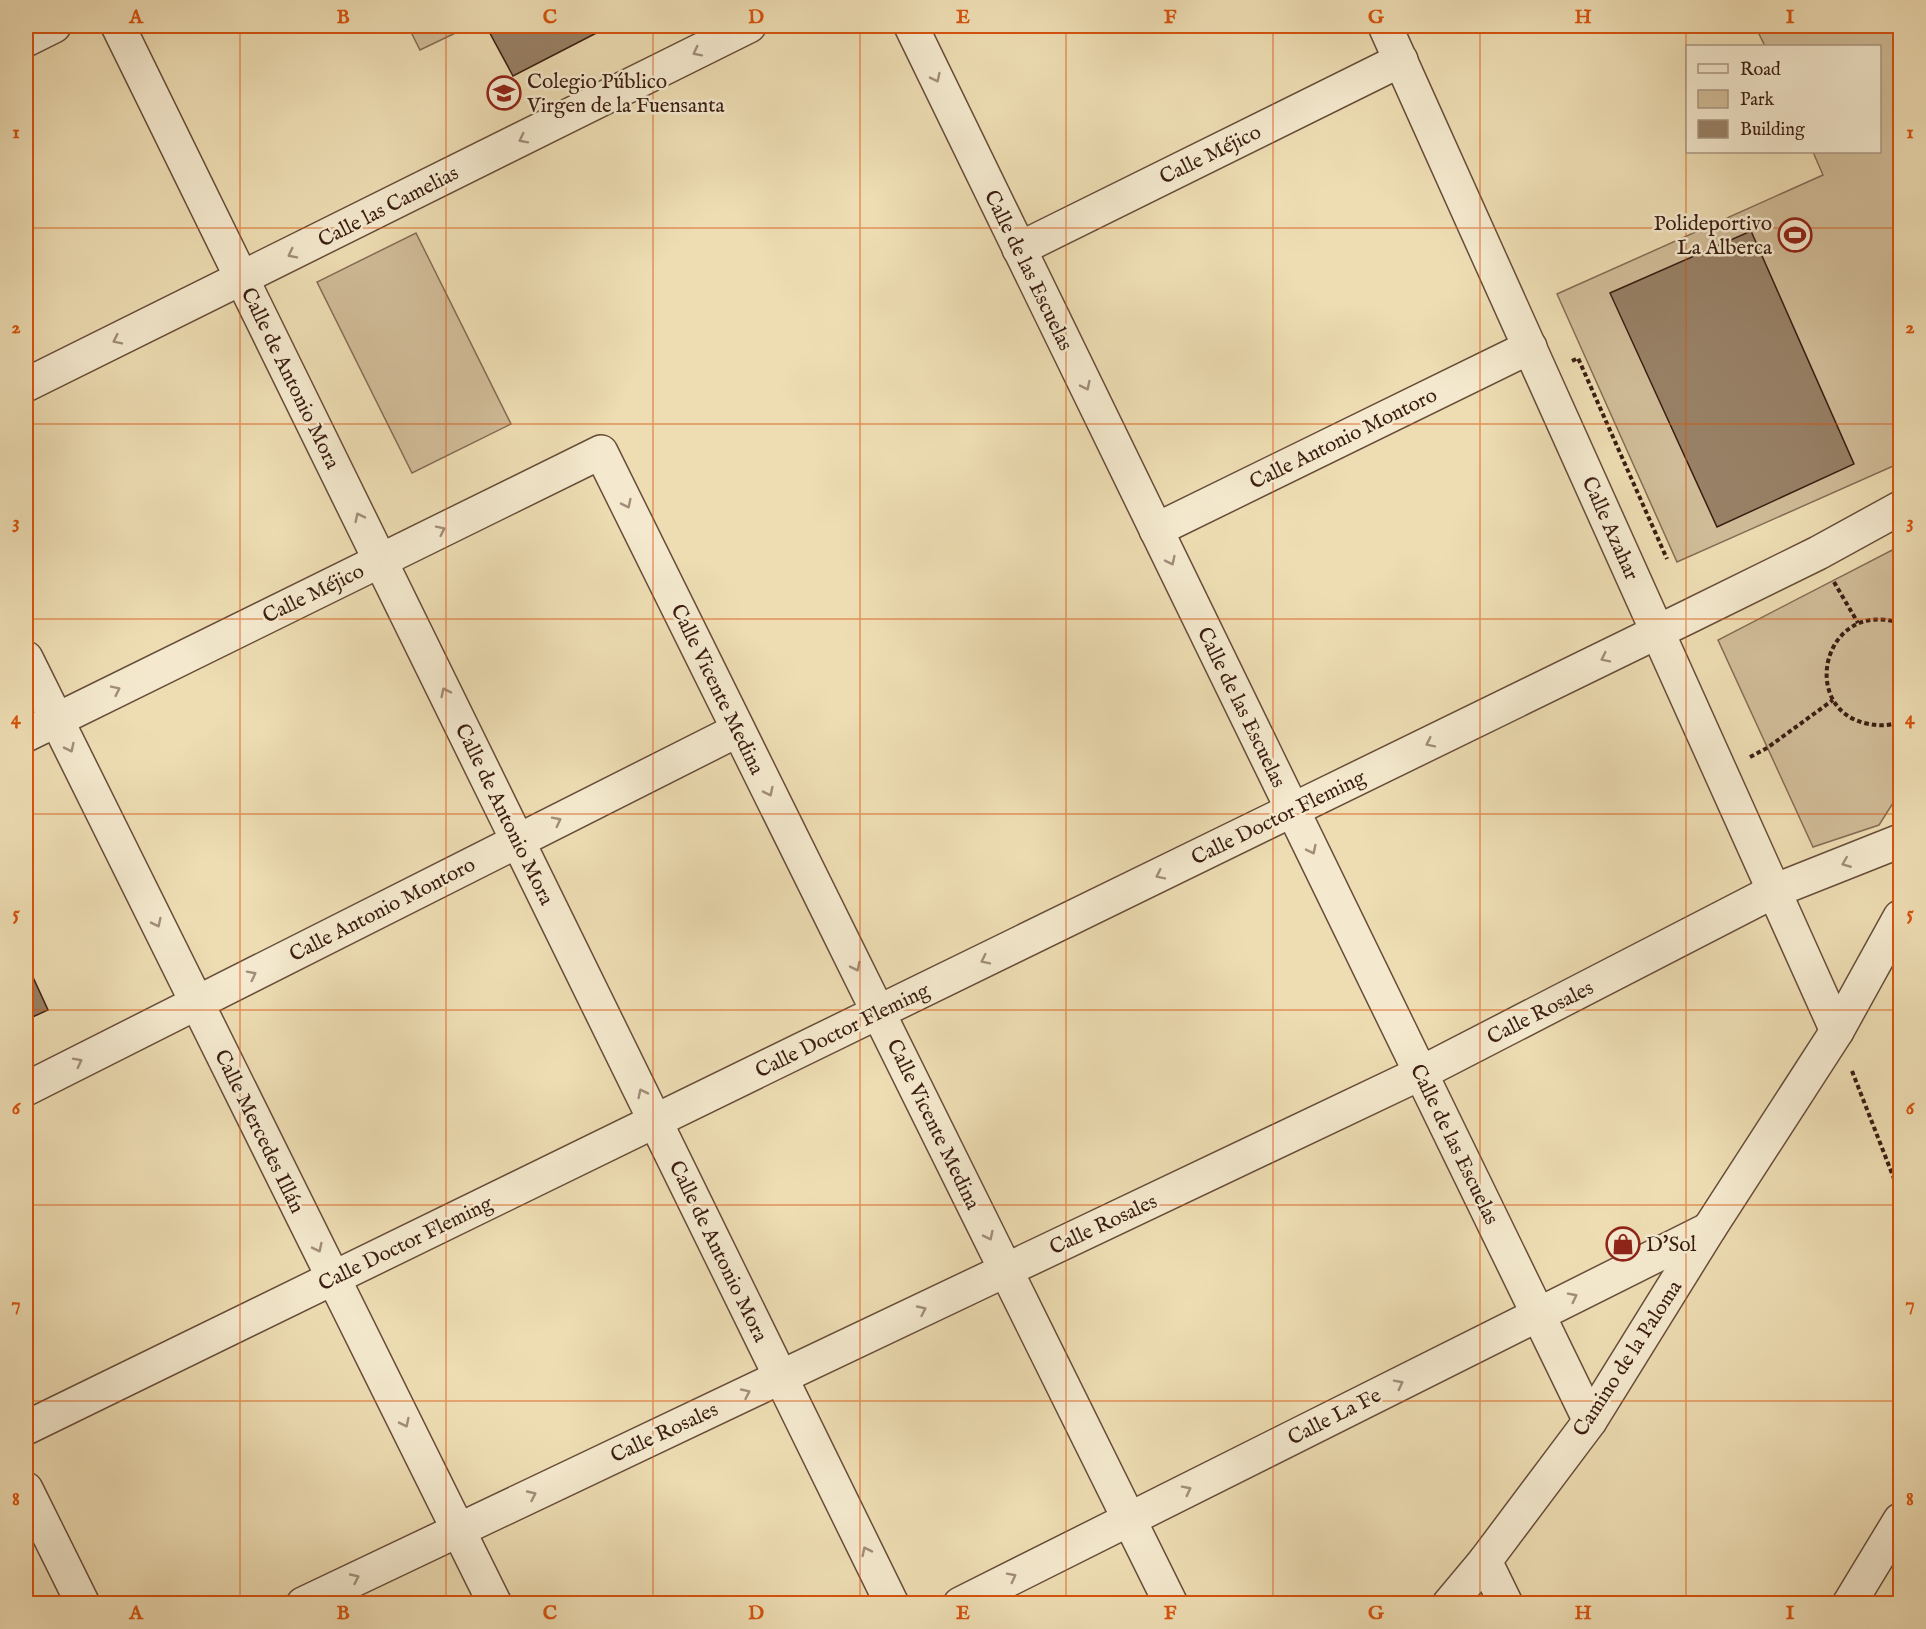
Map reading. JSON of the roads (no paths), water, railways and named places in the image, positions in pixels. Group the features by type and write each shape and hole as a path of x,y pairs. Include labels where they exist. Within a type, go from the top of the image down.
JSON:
{"street":[{"path":"26,40 54,26"},
{"name":"Calle de Antonio Mora","path":"118,26 892,1604"},
{"name":"Calle las Camelias","path":"26,385 749,26"},
{"name":"Calle de las Escuelas","path":"911,26 1590,1421"},
{"name":"Calle Azahar","path":"1385,26 1837,1031"},
{"name":"Calle Méjico","path":"1019,249 1401,60"},
{"name":"Calle Antonio Montoro","path":"1156,530 1530,347"},
{"name":"Calle Méjico","path":"26,735 601,452"},
{"name":"Calle Vicente Medina","path":"601,452 1171,1604"},
{"name":"Calle Doctor Fleming","path":"26,1428 1658,632 1818,553 1900,508"},
{"name":"Calle Mercedes Illán","path":"26,658 495,1604"},
{"name":"Calle Antonio Montoro","path":"26,1089 738,730"},
{"name":"Calle Rosales","path":"303,1604 1420,1073 1774,891 1900,841"},
{"name":"Camino de la Paloma","path":"1449,1604 1485,1561 1590,1421 1709,1229 1837,1031 1900,917"},
{"name":"Calle La Fe","path":"960,1604 1709,1229"},
{"path":"26,1489 83,1604"},
{"path":"1849,1604 1900,1520"},
{"path":"1485,1561 1506,1604"}],"place":[{"name":"Colegio Público Virgen de la Fuensanta","path":"504,93"},
{"name":"Polideportivo La Alberca","path":"1795,235"},
{"name":"D'Sol","path":"1623,1244"}]}
